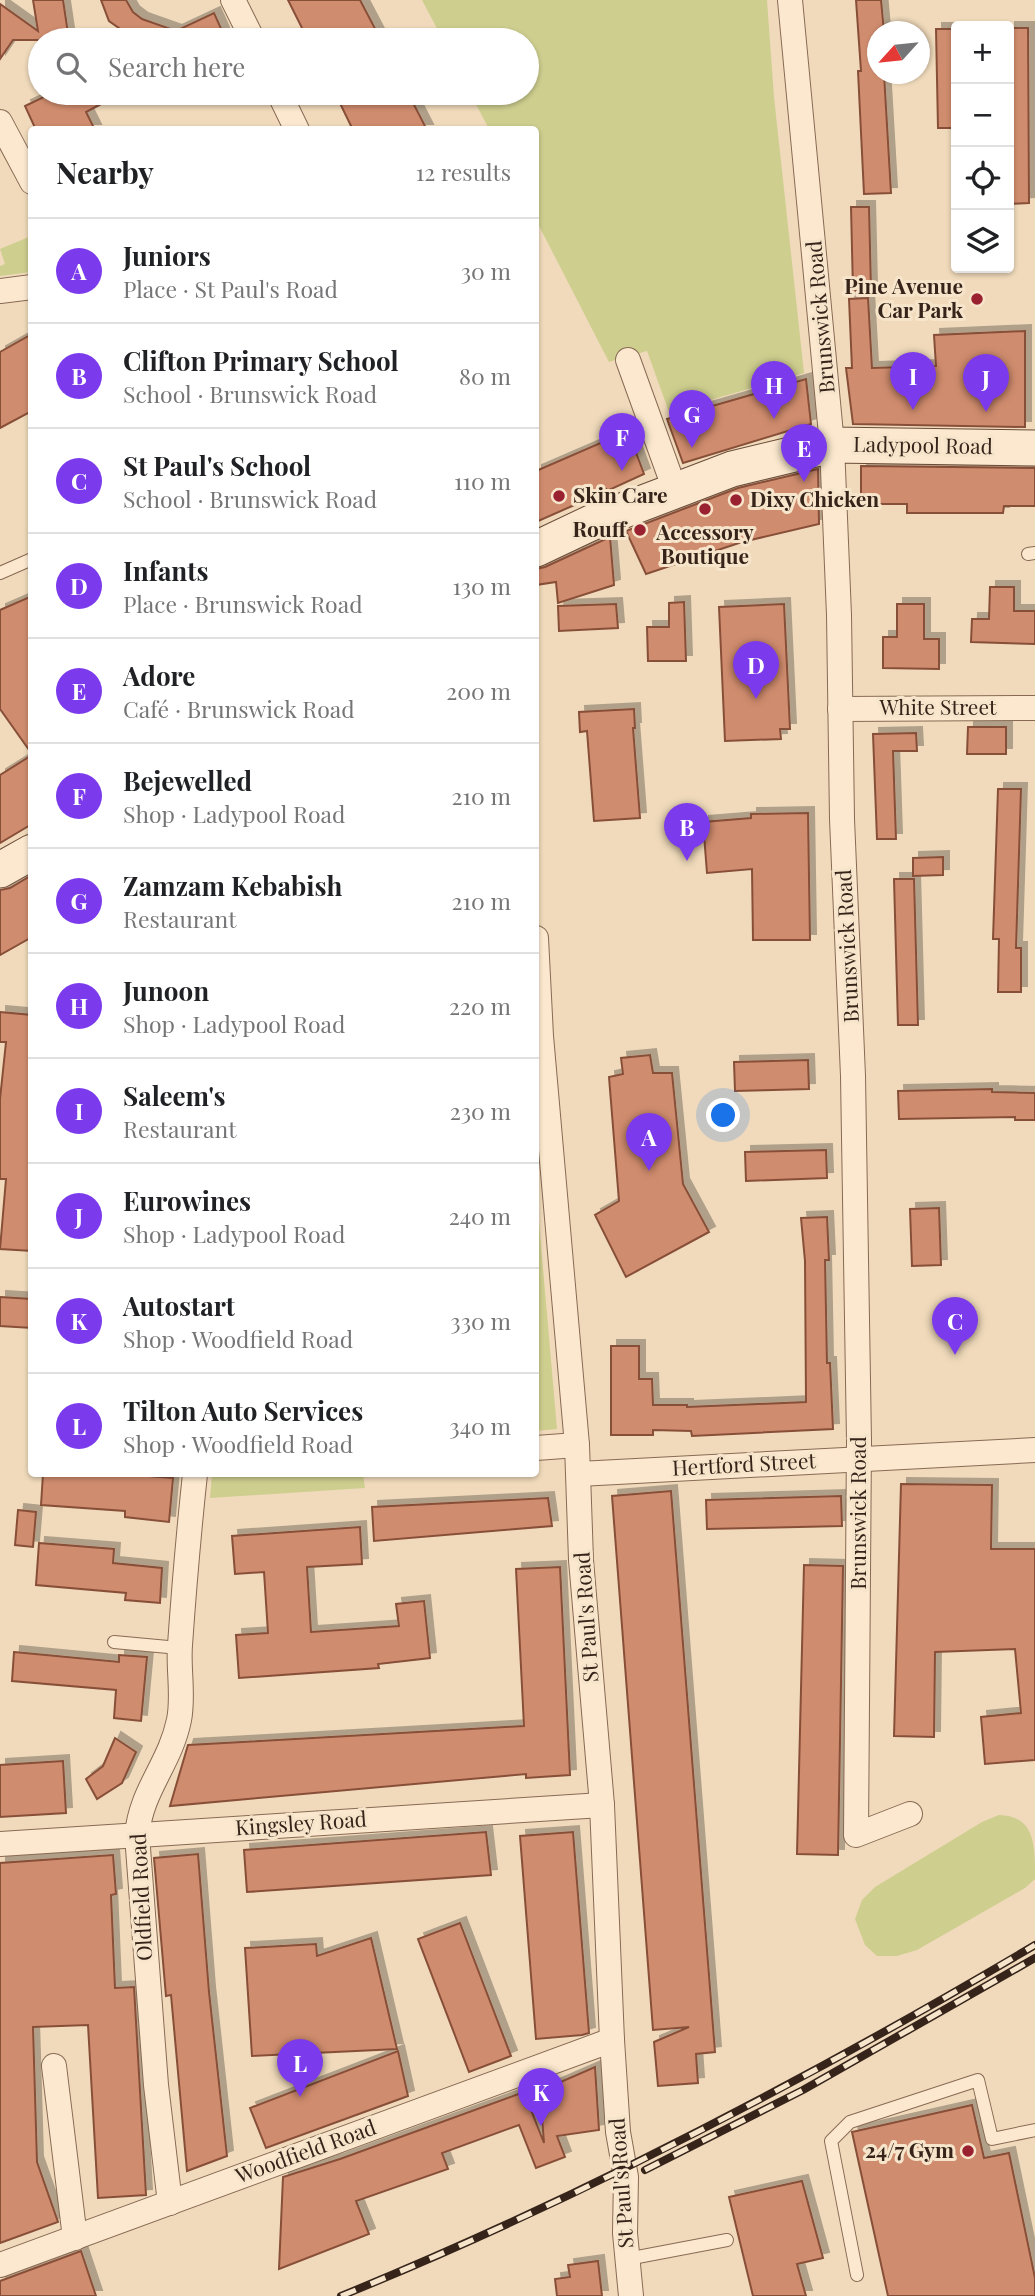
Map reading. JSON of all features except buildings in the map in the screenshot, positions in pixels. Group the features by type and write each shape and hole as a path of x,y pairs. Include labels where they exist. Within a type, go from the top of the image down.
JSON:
{"street":[{"path":"233,0 247,28"},
{"name":"Brunswick Road","path":"790,0 832,445 842,819 853,1076 859,1459 856,1835 910,1814"},
{"path":"285,105 295,126"},
{"path":"0,122 28,174"},
{"path":"0,291 28,288"},
{"path":"628,360 675,489"},
{"name":"Ladypool Road","path":"539,548 675,489 732,469 832,445 1035,448"},
{"name":"White Street","path":"841,709 1035,708"},
{"path":"0,870 28,854"},
{"name":"St Paul's Road","path":"539,997 577,1444 582,1560 602,1805 612,2040 618,2132 626,2177 625,2233 631,2296"},
{"path":"539,1448 577,1444"},
{"name":"Hertford Street","path":"579,1474 1035,1450"},
{"name":"Oldfield Road","path":"170,2203 156,2085 137,1835 139,1815 146,1795 171,1749 180,1717 180,1648 195,1477"},
{"name":"Kingsley Road","path":"0,1844 602,1805"},
{"name":"Woodfield Road","path":"0,2265 612,2040"},
{"path":"54,2066 75,2238"}],"lane":[{"path":"0,573 28,561"},
{"path":"114,1642 180,1648"},
{"path":"857,2274 831,2141 850,2122 978,2080 992,2139 1035,2130"},
{"path":"627,2259 727,2240"}],"green space":[{"path":"422,0 767,0 774,97 804,373 669,412 647,351 609,362 539,226 539,126 487,126 476,105 539,105 539,28 437,28"},
{"path":"28,237 28,272 0,276 0,266 5,264 0,249"},
{"path":"539,1222 557,1429 539,1431"},
{"path":"212,1477 363,1477 365,1488 210,1498"},
{"path":"999,1815 1020,1820 1026,1826 1033,1844 1035,1879 1025,1888 917,1950 897,1956 877,1956 865,1945 855,1919 862,1900 875,1887 982,1822"}],"railway":[{"path":"341,2296 520,2218 695,2133 866,2042 1035,1945"},
{"path":"645,2170 803,2090 1035,1958"}],"place":[{"name":"Pine Avenue Car Park","path":"977,299"},
{"name":"Saleem's","path":"913,410"},
{"name":"Eurowines","path":"986,412"},
{"name":"Junoon","path":"774,419"},
{"name":"Zamzam Kebabish","path":"692,448"},
{"name":"Bejewelled","path":"622,471"},
{"name":"Adore","path":"804,482"},
{"name":"Skin Care","path":"559,496"},
{"name":"Dixy Chicken","path":"736,500"},
{"name":"Accessory Boutique","path":"705,509"},
{"name":"Rouff","path":"640,530"},
{"name":"Infants","path":"756,699"},
{"name":"Clifton Primary School","path":"687,861"},
{"name":"Juniors","path":"649,1171"},
{"name":"St Paul's School","path":"955,1355"},
{"name":"Tilton Auto Services","path":"300,2097"},
{"name":"Autostart","path":"541,2126"},
{"name":"24/7 Gym","path":"968,2151"}]}
